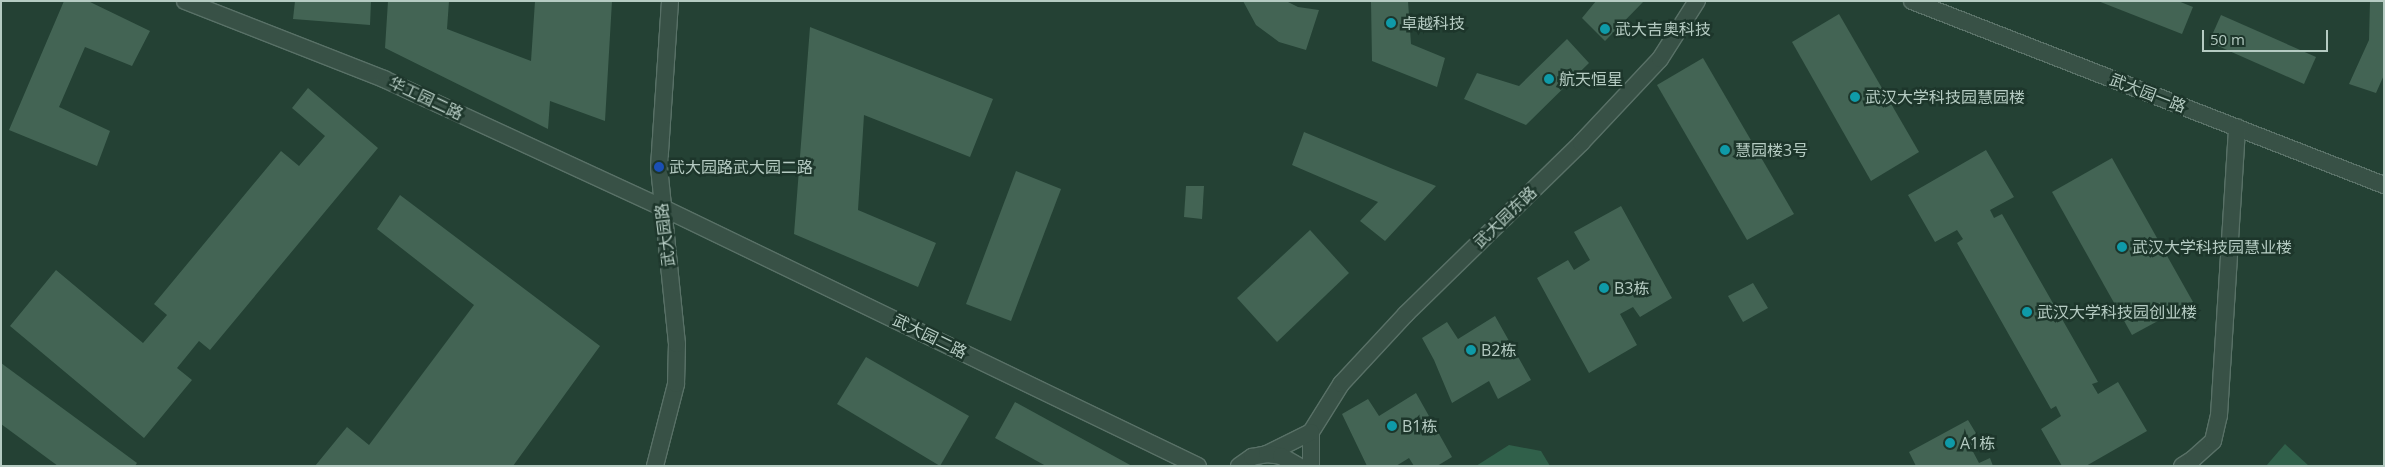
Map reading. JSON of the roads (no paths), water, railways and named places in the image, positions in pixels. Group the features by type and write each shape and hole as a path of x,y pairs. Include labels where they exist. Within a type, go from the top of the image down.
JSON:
{"street":[{"name":"华工园二路","path":"185,1 384,79 661,207"},
{"name":"武大园路","path":"655,466 676,384 677,344 658,167 670,1"},
{"name":"武大园东路","path":"1311,432 1341,384 1406,314 1581,143 1660,59 1697,1"},
{"name":"武大园一路","path":"1912,1 2384,185"},
{"path":"2182,466 2213,441 2219,416 2237,128"},
{"name":"武大园二路","path":"661,207 1198,466"},
{"path":"1232,466 1239,466 1252,457 1267,454 1311,432 1311,466"},
{"path":"1267,454 1281,456 1298,466"}],"place":[{"name":"卓越科技","path":"1391,23"},
{"name":"武大吉奥科技","path":"1605,29"},
{"name":"航天恒星","path":"1549,79"},
{"name":"武汉大学科技园慧园楼","path":"1855,97"},
{"name":"慧园楼3号","path":"1725,150"},
{"name":"武大园路武大园二路","path":"659,167"},
{"name":"武汉大学科技园慧业楼","path":"2122,247"},
{"name":"B3栋","path":"1604,288"},
{"name":"武汉大学科技园创业楼","path":"2027,312"},
{"name":"B2栋","path":"1471,350"},
{"name":"B1栋","path":"1392,426"},
{"name":"A1栋","path":"1950,443"}]}
